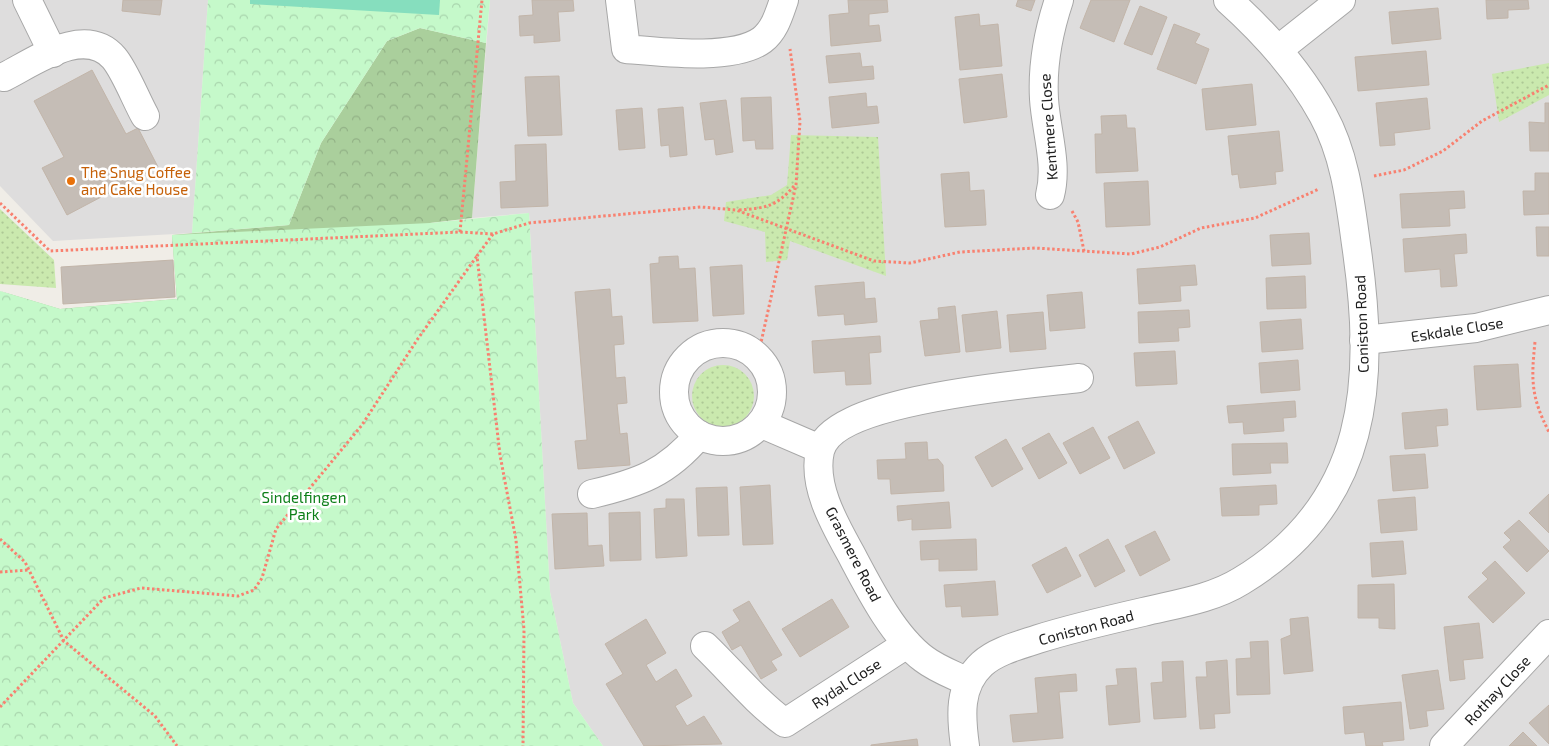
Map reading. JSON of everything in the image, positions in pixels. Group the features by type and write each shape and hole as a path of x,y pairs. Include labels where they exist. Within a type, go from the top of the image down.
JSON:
{"street":[{"path":"27,0 53,52"},
{"path":"620,0 626,49 701,54 739,49 762,40 780,12"},
{"name":"Kentmere Close","path":"1050,195 1053,172 1044,100 1044,74 1051,24 1059,0"},
{"name":"Coniston Road","path":"965,746 961,705 968,682 982,663 1010,648 1082,626 1201,598 1239,583 1292,543 1318,515 1337,484 1353,443 1362,392 1364,340 1359,264 1347,182 1339,149 1324,115 1278,49 1228,0"},
{"path":"1278,49 1341,0"},
{"path":"4,77 74,43 87,43 102,48 114,58 144,116"},
{"name":"Eskdale Close","path":"1364,340 1476,328 1543,312"},
{"path":"726,342 744,347 758,356 769,372 773,389 771,406 762,424 748,435 732,441 714,441 699,435 685,424 677,409 674,396 676,379 683,364 693,352 709,345 726,342"},
{"path":"762,424 820,449 831,434 850,422 879,410 921,400 1079,378"},
{"path":"592,494 633,484 669,465 699,435"},
{"name":"Grasmere Road","path":"820,449 820,484 835,524 872,593 907,644 925,659 968,682"},
{"name":"Rothay Close","path":"1444,746 1549,634"},
{"name":"Rydal Close","path":"705,646 732,671 756,699 786,723 907,644"}],"path":[{"path":"460,232 482,0"},
{"path":"758,356 788,228 796,185 800,121 790,47 780,12"},
{"path":"736,210 874,261 910,263 960,252 1017,249 1130,254 1160,247 1201,228 1255,218 1320,189 1404,170 1443,152 1482,121 1549,85"},
{"path":"0,203 50,251 460,232 493,234 529,223 701,207 736,210 765,208 782,200 796,185"},
{"path":"1050,195 1069,205 1078,222 1084,251"},
{"path":"0,707 104,598 141,588 238,596 254,590 262,578 276,529 362,425 417,340 493,234"},
{"path":"477,256 500,454 516,540 524,630 524,746"},
{"path":"1543,312 1531,380 1538,410 1549,432"},
{"path":"0,539 25,562 64,641 155,716 177,746"},
{"path":"0,572 29,570"}],"shaded area":[{"path":"0,0 208,0 192,233 53,241 0,186"},
{"path":"490,0 1549,0 1549,746 603,746 573,703 550,592 529,213 472,218"}],"green space":[{"path":"208,0 490,0 486,43 420,28 387,41 321,143 289,225 192,233"},
{"path":"250,0 440,0 439,15 250,4"},
{"path":"420,28 486,43 472,218 430,223 350,417 0,291 60,309 177,299 172,235 289,225 321,143 387,41"},
{"path":"1549,63 1549,95 1499,122 1492,74"},
{"path":"791,135 878,137 886,276 790,241 787,260 766,262 765,232 724,221 726,202 771,195 787,185"},
{"path":"0,209 54,260 56,288 0,284"},
{"name":"Sindelfingen Park","path":"529,213 550,592 573,703 603,746 0,746 0,291 60,309 177,299 172,235 430,223"},
{"path":"723,365 740,370 745,374 749,379 754,396 749,413 745,418 740,422 723,427 706,422 701,418 697,413 692,396 697,379 701,374 706,370"}],"building":[{"path":"123,0 162,0 160,15 122,11"},
{"path":"532,0 573,0 574,11 558,12 560,41 534,43 534,35 520,36 519,16 533,15"},
{"path":"848,0 887,0 888,12 869,14 869,26 879,25 881,41 831,46 829,15 849,13"},
{"path":"1018,0 1035,0 1031,11 1016,6"},
{"path":"1091,0 1130,0 1114,42 1080,28"},
{"path":"1486,0 1528,0 1529,9 1508,10 1508,18 1487,19"},
{"path":"1140,6 1167,17 1152,55 1124,44"},
{"path":"1438,8 1441,39 1392,44 1389,12"},
{"path":"979,14 980,26 998,24 1002,66 960,70 955,17"},
{"path":"1174,24 1200,34 1195,43 1209,49 1196,84 1157,69"},
{"path":"1426,51 1429,85 1358,91 1355,57"},
{"path":"860,53 862,67 873,66 874,79 829,83 826,56"},
{"path":"92,70 126,134 138,128 158,167 67,215 42,168 64,157 34,101"},
{"path":"1002,74 1007,117 964,123 959,79"},
{"path":"559,76 562,135 528,136 525,77"},
{"path":"1252,84 1256,125 1206,130 1202,89"},
{"path":"866,93 867,107 877,106 879,123 832,128 829,97"},
{"path":"771,97 773,149 756,149 755,140 743,141 741,98"},
{"path":"1427,98 1430,129 1394,133 1395,145 1380,146 1376,103"},
{"path":"726,100 733,152 716,155 714,139 705,140 700,103"},
{"path":"1545,103 1549,103 1549,151 1530,151 1529,122 1545,123"},
{"path":"683,107 687,155 670,157 669,145 661,146 658,109"},
{"path":"642,108 645,148 619,150 616,110"},
{"path":"1126,115 1127,128 1135,128 1138,171 1096,173 1095,134 1102,134 1101,116"},
{"path":"1279,131 1283,171 1275,172 1276,184 1240,188 1238,174 1232,175 1228,136"},
{"path":"546,144 548,206 501,208 500,182 516,181 515,145"},
{"path":"969,172 970,191 984,190 986,225 945,227 941,174"},
{"path":"1535,173 1549,173 1549,214 1524,215 1523,191 1535,191"},
{"path":"1148,181 1150,225 1106,227 1104,183"},
{"path":"1464,191 1465,208 1449,209 1450,226 1402,228 1400,194"},
{"path":"1536,227 1549,227 1549,256 1537,256"},
{"path":"1309,233 1311,264 1272,266 1270,235"},
{"path":"1466,234 1467,253 1454,254 1457,286 1441,287 1440,269 1405,272 1403,239"},
{"path":"678,256 679,269 695,268 698,321 653,323 650,264 659,263 659,257"},
{"path":"173,260 175,297 63,304 61,267"},
{"path":"742,265 744,314 713,316 710,267"},
{"path":"1195,265 1197,285 1180,286 1181,301 1139,304 1137,269"},
{"path":"1305,276 1306,308 1267,309 1266,278"},
{"path":"864,282 865,299 875,298 877,322 845,325 844,314 818,316 815,286"},
{"path":"610,289 612,317 622,316 624,344 614,345 616,378 625,377 627,403 617,404 620,434 627,433 630,465 578,469 575,441 587,440 575,292"},
{"path":"1082,292 1085,328 1050,331 1047,295"},
{"path":"955,306 960,352 925,356 920,321 939,319 938,308"},
{"path":"1189,310 1190,327 1178,328 1179,341 1139,343 1138,312"},
{"path":"997,311 1001,348 966,352 962,315"},
{"path":"1043,312 1046,349 1010,352 1007,315"},
{"path":"1301,319 1303,349 1262,352 1260,322"},
{"path":"880,336 881,352 869,353 871,384 846,385 845,371 814,373 812,341"},
{"path":"1175,351 1177,384 1136,386 1134,353"},
{"path":"1298,360 1300,390 1261,393 1259,363"},
{"path":"1518,364 1521,407 1477,410 1474,366"},
{"path":"1295,401 1296,417 1283,418 1284,431 1244,434 1243,422 1229,423 1227,406"},
{"path":"1447,409 1448,425 1436,426 1438,446 1405,449 1402,413"},
{"path":"1138,421 1155,453 1124,469 1108,437"},
{"path":"1093,427 1110,458 1080,474 1063,443"},
{"path":"1049,433 1067,463 1039,479 1022,448"},
{"path":"1006,439 1023,469 992,487 975,457"},
{"path":"927,442 928,460 938,459 943,465 944,491 891,494 890,479 878,479 877,460 906,459 905,443"},
{"path":"1287,443 1288,463 1270,463 1271,473 1233,475 1232,444"},
{"path":"1425,454 1428,488 1393,491 1390,456"},
{"path":"770,485 773,544 743,545 740,487"},
{"path":"1276,485 1277,504 1259,505 1259,515 1222,516 1220,488"},
{"path":"727,487 729,535 698,536 696,488"},
{"path":"1549,494 1549,533 1529,513"},
{"path":"1415,497 1417,530 1381,533 1378,500"},
{"path":"666,499 684,499 687,556 656,558 654,509 666,508"},
{"path":"949,502 951,528 912,530 912,519 898,521 897,506"},
{"path":"640,512 641,560 610,561 609,513"},
{"path":"587,513 588,546 602,545 604,566 555,569 552,514"},
{"path":"1519,520 1549,551 1527,572 1503,547 1511,540 1504,533"},
{"path":"1155,531 1170,560 1140,576 1125,546"},
{"path":"976,539 977,570 939,571 939,559 921,560 920,541"},
{"path":"1108,539 1125,571 1095,587 1079,555"},
{"path":"1403,541 1406,574 1372,577 1370,543"},
{"path":"1066,547 1081,576 1047,593 1032,565"},
{"path":"1495,561 1525,593 1493,623 1468,597 1488,579 1482,573"},
{"path":"995,581 998,615 962,617 961,606 946,607 944,585"},
{"path":"1394,584 1395,629 1379,628 1379,618 1358,618 1358,585"},
{"path":"832,599 849,627 800,657 782,629"},
{"path":"749,601 782,655 771,661 777,670 761,679 741,645 732,650 722,632 740,621 733,610"},
{"path":"1308,617 1313,671 1284,674 1281,639 1291,635 1290,619"},
{"path":"646,619 666,653 646,665 656,682 676,669 692,696 675,706 687,726 704,716 722,744 644,746 606,684 623,674 605,644"},
{"path":"1479,623 1483,658 1463,660 1465,679 1450,681 1444,627"},
{"path":"1268,641 1270,694 1237,695 1236,659 1251,658 1250,642"},
{"path":"1227,660 1230,713 1214,714 1215,728 1200,729 1196,677 1207,677 1206,662"},
{"path":"1183,661 1186,717 1154,719 1151,683 1163,682 1162,662"},
{"path":"1136,668 1140,722 1109,725 1106,686 1118,685 1116,669"},
{"path":"1438,670 1444,709 1426,711 1428,726 1410,729 1402,675"},
{"path":"1076,674 1077,691 1059,692 1063,738 1013,742 1010,715 1038,713 1035,678"},
{"path":"1401,702 1404,740 1382,742 1383,746 1366,746 1364,732 1345,734 1343,707"},
{"path":"1549,705 1549,744 1529,723"},
{"path":"1523,732 1537,746 1509,746"},
{"path":"917,739 918,746 871,746 871,745"}],"place":[{"name":"The Snug Coffee and Cake House","path":"71,181"}]}
